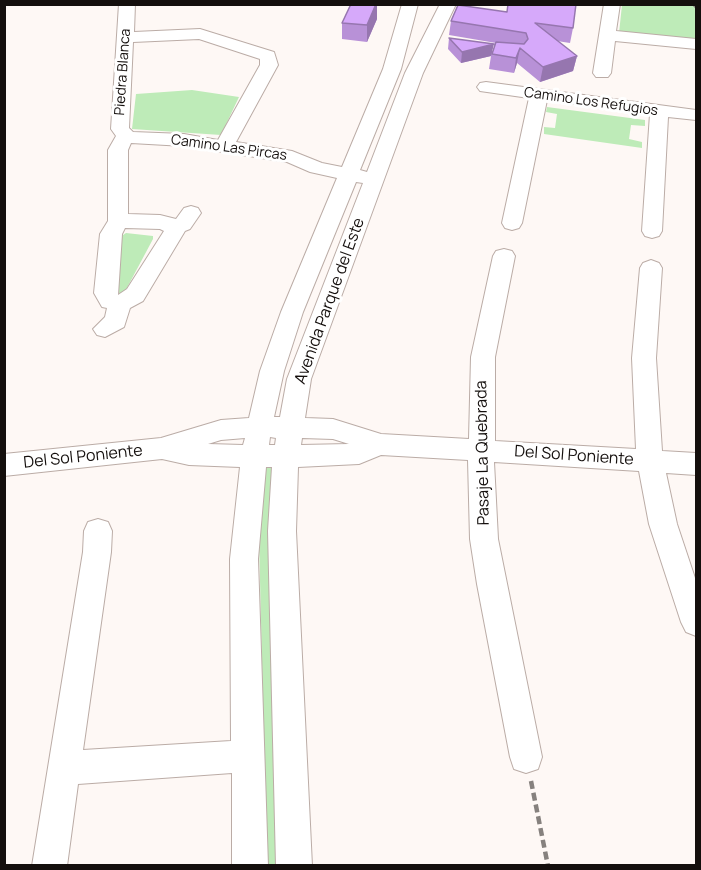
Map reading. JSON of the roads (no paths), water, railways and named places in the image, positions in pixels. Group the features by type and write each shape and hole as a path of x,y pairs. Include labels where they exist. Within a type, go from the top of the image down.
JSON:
{"street":[{"name":"Piedra Blanca","path":"126,136 120,129 127,4"},
{"path":"403,4 447,7"},
{"path":"602,73 612,4"},
{"name":"Avenida Parque del Este","path":"250,866 244,559 248,500 259,427 282,340 395,60 410,5"},
{"name":"Avenida Parque del Este","path":"294,866 282,543 286,455 299,379 377,171 438,41 447,7"},
{"path":"125,37 200,34 274,52 224,146"},
{"path":"608,35 696,45"},
{"path":"581,100 589,80 602,73"},
{"path":"602,73 610,80 609,105"},
{"name":"Camino Los Refugios","path":"486,87 696,115"},
{"path":"512,223 539,94"},
{"path":"652,231 659,111"},
{"path":"126,136 118,150 118,221 111,234 105,293 110,301 119,304 132,298 175,231 174,228"},
{"name":"Camino Las Pircas","path":"126,136 136,139 177,139 297,158 317,168 351,166 377,171"},
{"path":"118,221 160,222 174,228 183,224 191,213"},
{"name":"Pasaje La Quebrada","path":"504,256 483,357 480,450 484,539 526,757"},
{"path":"651,268 644,358 650,461 663,524 696,622"},
{"path":"105,329 116,321 119,304"},
{"name":"Del Sol Poniente","path":"4,465 161,449 189,438 220,430 259,427 333,429 360,435 379,444 696,464"},
{"name":"Del Sol Poniente","path":"161,449 189,454 334,456 359,453 379,444"},
{"path":"49,866 97,552 98,531"},
{"path":"64,768 247,756"}]}
